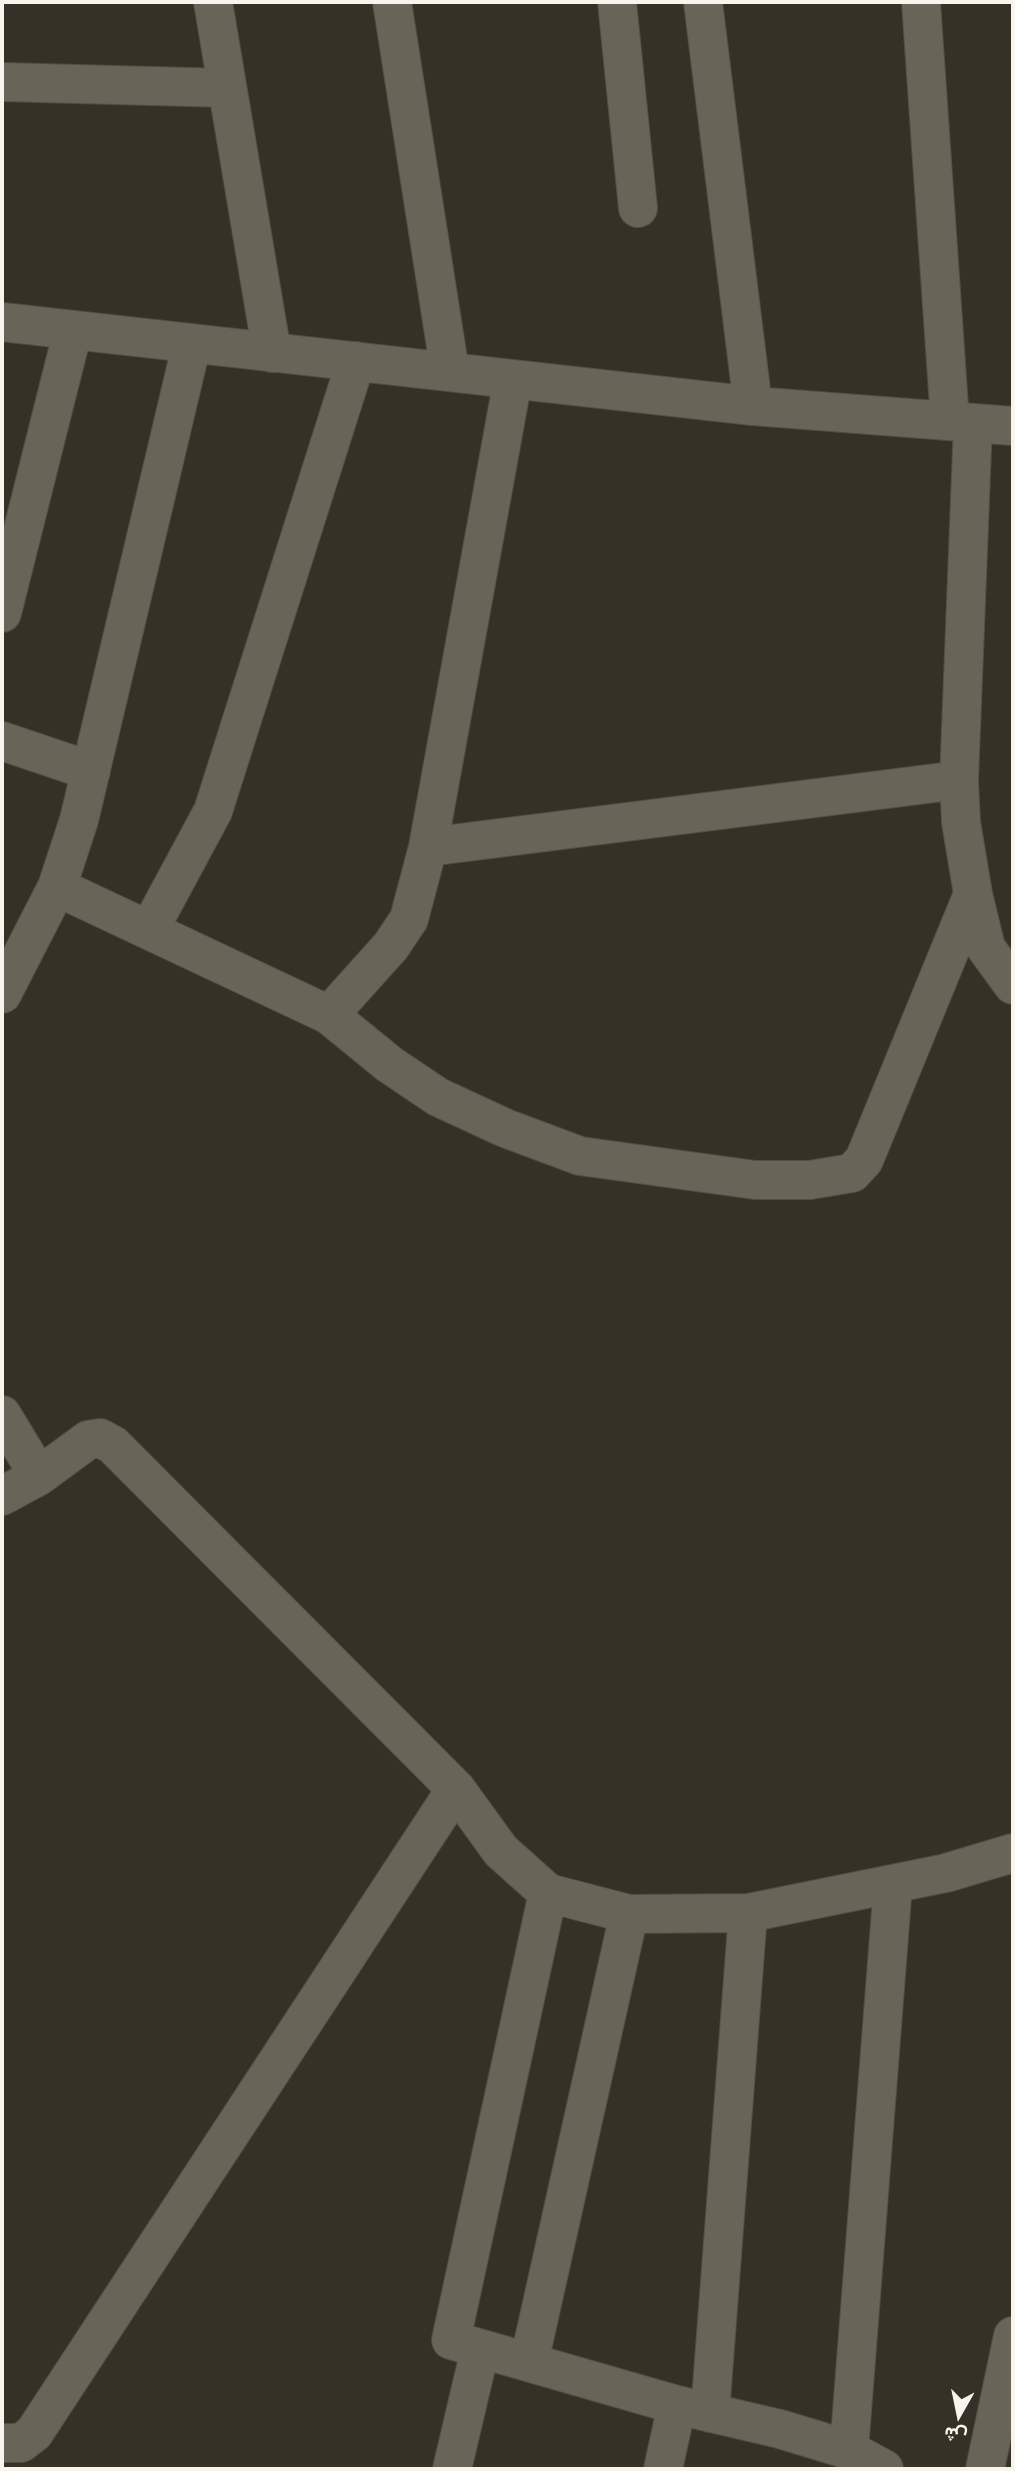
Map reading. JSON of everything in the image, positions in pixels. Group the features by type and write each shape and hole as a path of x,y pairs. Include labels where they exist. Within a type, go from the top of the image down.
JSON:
{"street":[{"path":"213,2 272,352"},
{"path":"392,2 450,372"},
{"path":"617,2 638,208"},
{"path":"704,2 753,406"},
{"path":"920,2 962,422 959,780 973,894 986,948 1013,985"},
{"path":"2,82 227,88"},
{"path":"2,322 753,406 1013,426"},
{"path":"2,613 73,330"},
{"path":"2,994 57,887 91,771 192,344"},
{"path":"149,930 213,811 356,362"},
{"path":"330,1015 391,946 409,919 428,847 513,379"},
{"path":"2,741 91,771"},
{"path":"428,847 959,780"},
{"path":"57,887 330,1015 389,1064 439,1097 505,1128 580,1156 755,1180 810,1180 852,1173 864,1160 973,894"},
{"path":"2,1415 39,1476"},
{"path":"2,1496 39,1476 88,1440 100,1438 113,1445 456,1789 502,1852 548,1893 629,1914 748,1913 893,1885 1013,1853"},
{"path":"2,2443 21,2443 34,2433 214,2163 456,1789"},
{"path":"849,2450 893,1885"},
{"path":"548,1893 450,2336 454,2343 693,2409 780,2429 849,2450 884,2469"},
{"path":"663,2469 693,2409 748,1913"},
{"path":"529,2362 629,1914"},
{"path":"985,2469 1013,2336"},
{"path":"452,2469 480,2350"}]}
